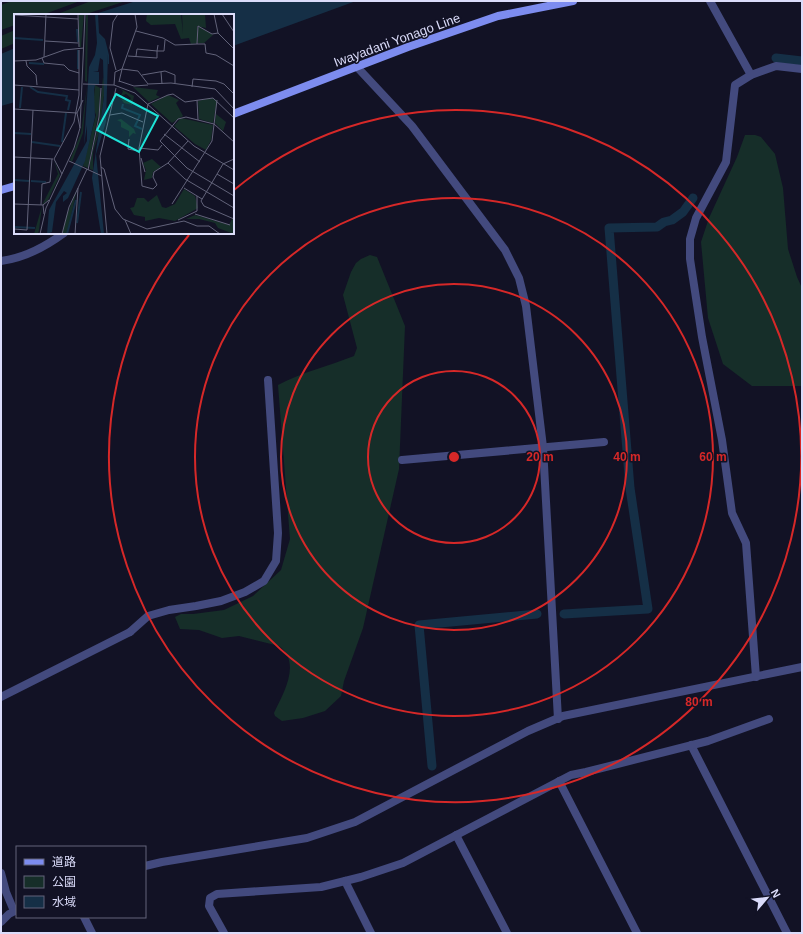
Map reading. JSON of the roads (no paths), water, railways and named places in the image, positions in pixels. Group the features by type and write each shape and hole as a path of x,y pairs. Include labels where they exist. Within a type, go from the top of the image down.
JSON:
{"main road":[{"name":"Iwayadani Yonago Line","path":"234,114 408,47 498,16 573,1"},
{"path":"1,190 14,186"}],"street":[{"path":"710,1 751,75"},
{"path":"756,677 746,544 732,513 722,440 702,337 690,259 690,239 696,218 726,162 735,86 751,75 776,66 802,70"},
{"path":"357,67 412,126 505,250 519,278 526,306 543,447 558,718"},
{"path":"1,261 24,257 50,244 63,234"},
{"path":"1,697 130,632 148,616 169,610 221,601 245,592 264,581 276,561 278,535 268,380"},
{"path":"402,460 604,442"},
{"path":"146,866 308,838 355,822 528,731 558,718 802,667"},
{"path":"224,933 209,906 210,898 217,894 321,887 403,863 571,775 708,741 769,718"},
{"path":"691,745 787,933"},
{"path":"559,781 637,933"},
{"path":"456,835 507,933"},
{"path":"1,873 6,892 16,910 9,914 1,922"},
{"path":"345,880 371,933"},
{"path":"84,918 92,933"}],"water":[{"path":"136,1 356,1 234,46 234,14 95,14"},
{"path":"14,48 14,102 1,106 1,54"}],"waterway":[{"path":"776,58 802,61"},
{"path":"564,614 648,609 630,488 609,228 657,227 664,222 672,220 683,212 693,198"},
{"path":"432,766 419,625 537,614"}]}
